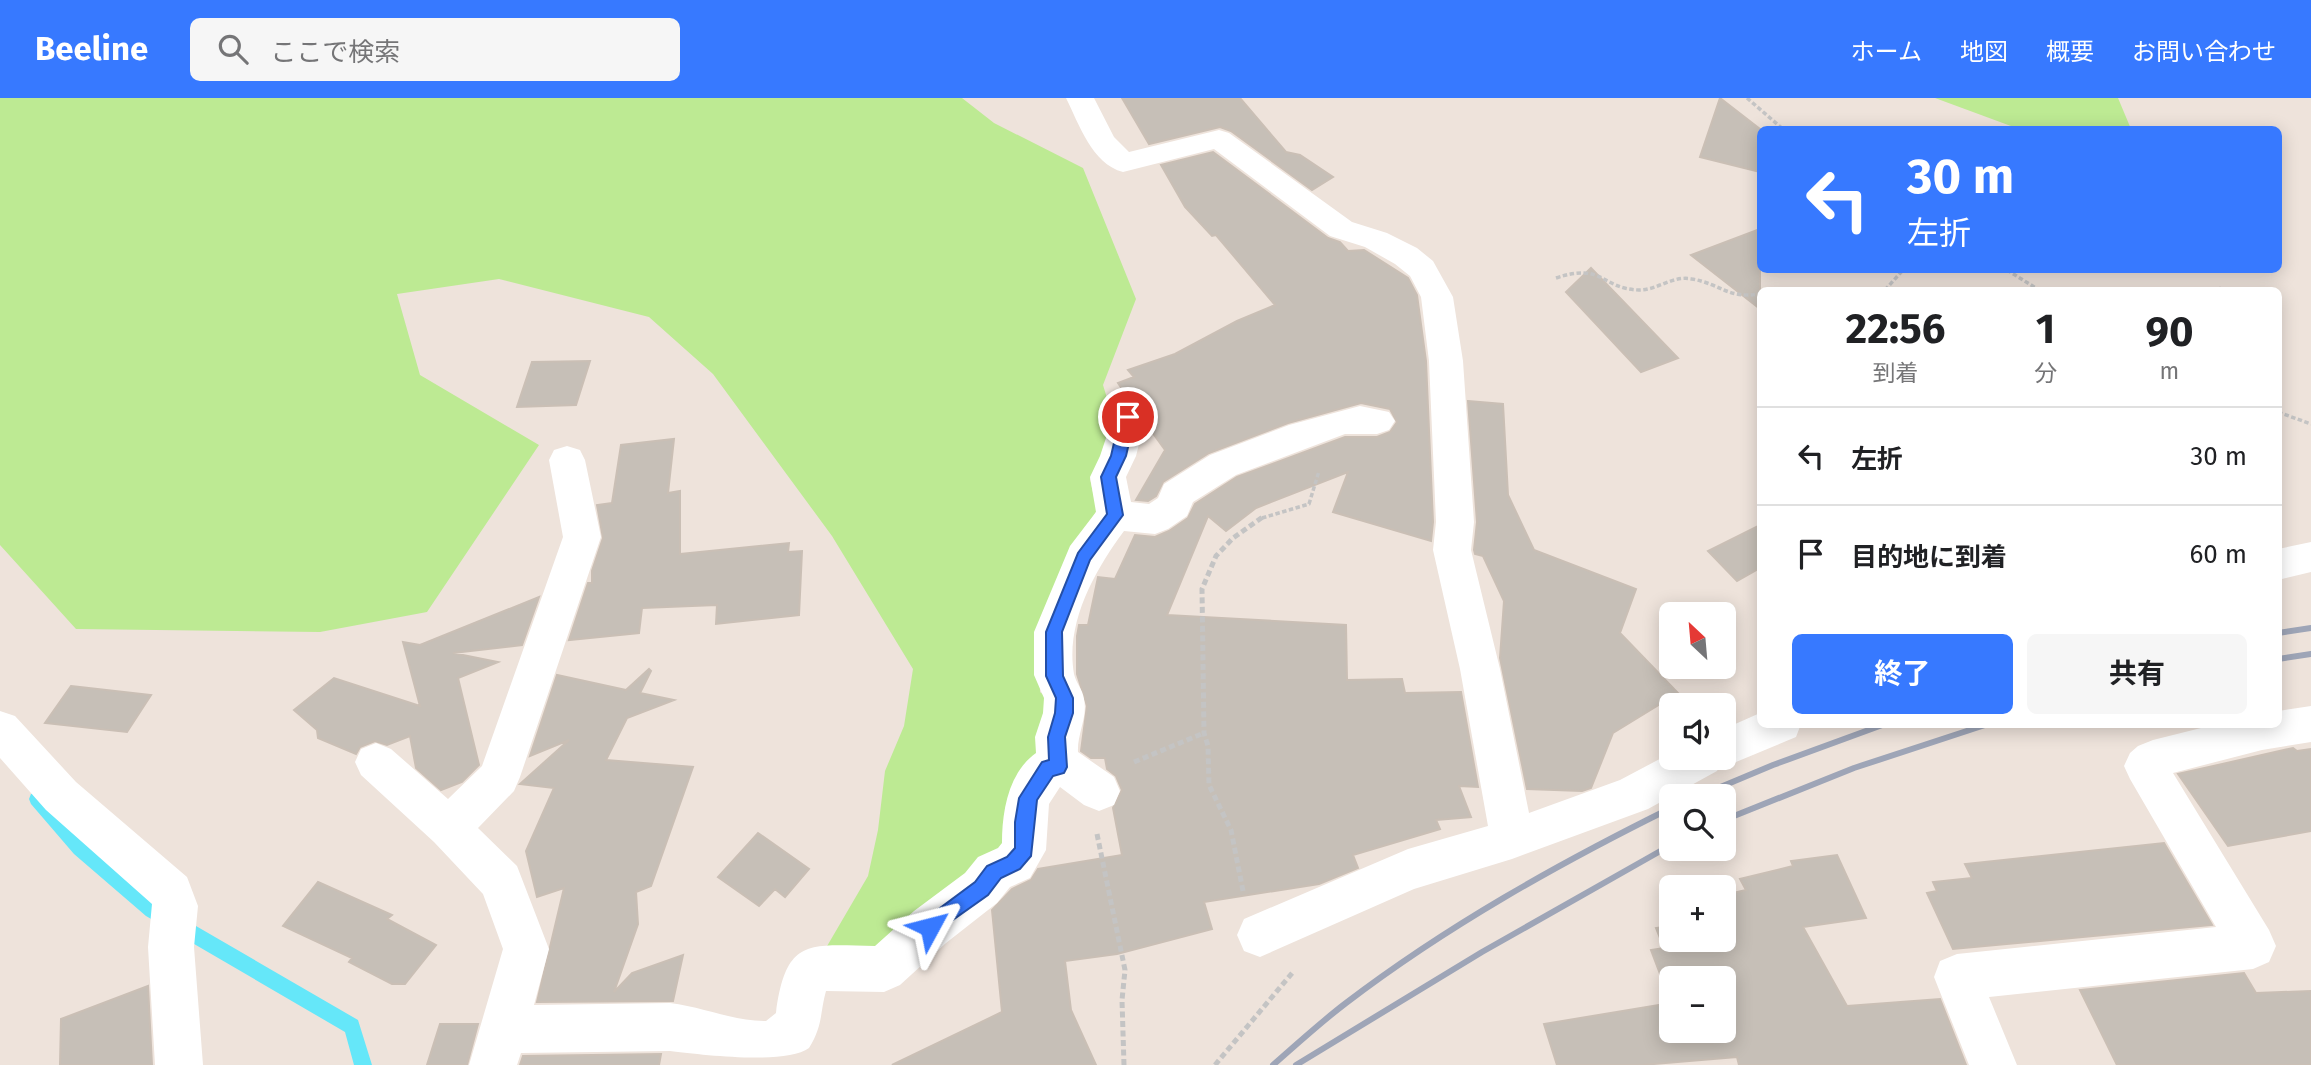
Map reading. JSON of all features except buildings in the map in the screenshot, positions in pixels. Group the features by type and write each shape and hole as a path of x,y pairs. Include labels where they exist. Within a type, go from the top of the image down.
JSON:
{"street":[{"path":"1080,98 1102,141 1124,163 1219,139 1341,229 1376,240 1406,256 1422,269 1437,297 1446,361 1455,522 1452,550 1480,668 1512,838"},
{"path":"1058,767 1056,737 1064,713 1064,698 1055,676 1054,632 1083,557 1115,515 1108,477 1118,456 1128,417"},
{"path":"1115,515 1155,519 1174,506 1177,494 1223,465 1301,434 1345,421 1377,421"},
{"path":"449,828 499,778 582,537 567,460"},
{"path":"2282,564 2311,556"},
{"path":"1993,1065 1957,976 2253,946 2146,766 2153,759 2262,732 2311,724"},
{"path":"1736,743 1772,728"},
{"path":"0,729 61,796 171,892 179,1065"},
{"path":"376,762 449,828 501,881 526,949 498,1047 670,1027 692,1030 719,1042 746,1049 770,1050 783,1044 793,1034 799,1019 803,981 816,968 884,968 930,927 981,888 994,872 1014,863 1024,850 1024,822 1028,798 1048,768 1065,766 1099,791"},
{"path":"1260,935 1408,870 1512,838 1633,795 1680,770"}],"path":[{"path":"1747,98 1779,126"},
{"path":"1556,278 1575,270 1595,272 1634,290 1653,290 1673,280 1687,278 1736,296 1757,294"},
{"path":"1888,287 1900,273"},
{"path":"2012,273 2034,287"},
{"path":"2282,413 2311,424"},
{"path":"1260,935 1250,919 1245,901 1231,830 1209,785 1208,747 1204,733 1202,589 1216,556 1233,538 1266,515 1308,504 1322,462"},
{"path":"1124,1065 1122,1000 1125,970 1096,824 1099,791 1125,766 1204,733"},
{"path":"1215,1065 1267,1006 1300,962"}],"green space":[{"path":"0,98 962,98 994,123 1083,168 1136,299 1103,385 1111,411 1108,443 1090,479 1097,510 1061,572 1039,634 1040,692 1057,707 997,857 892,953 823,953 868,876 878,830 885,771 904,726 913,669 832,536 713,374 649,317 499,279 397,294 420,375 539,445 427,612 320,632 76,629 0,545"},
{"path":"1935,98 2118,98 2130,126 2011,126"}],"waterway":[{"path":"37,799 80,849 152,910 352,1026 363,1065"}],"railway":[{"path":"2282,632 2311,628"},
{"path":"2282,658 2311,654"},
{"path":"1728,784 1874,728"},
{"path":"1736,815 1854,768 1976,728"},
{"path":"1273,1065 1337,1010 1463,922 1545,874 1659,814"},
{"path":"1296,1065 1482,952 1659,852"}],"route":[{"path":"930,927 981,888 994,872 1014,863 1024,850 1024,822 1028,798 1037,780 1048,768 1058,767 1056,737 1064,713 1064,698 1055,676 1054,632 1083,557 1115,515 1108,477 1118,456 1128,417"}]}
